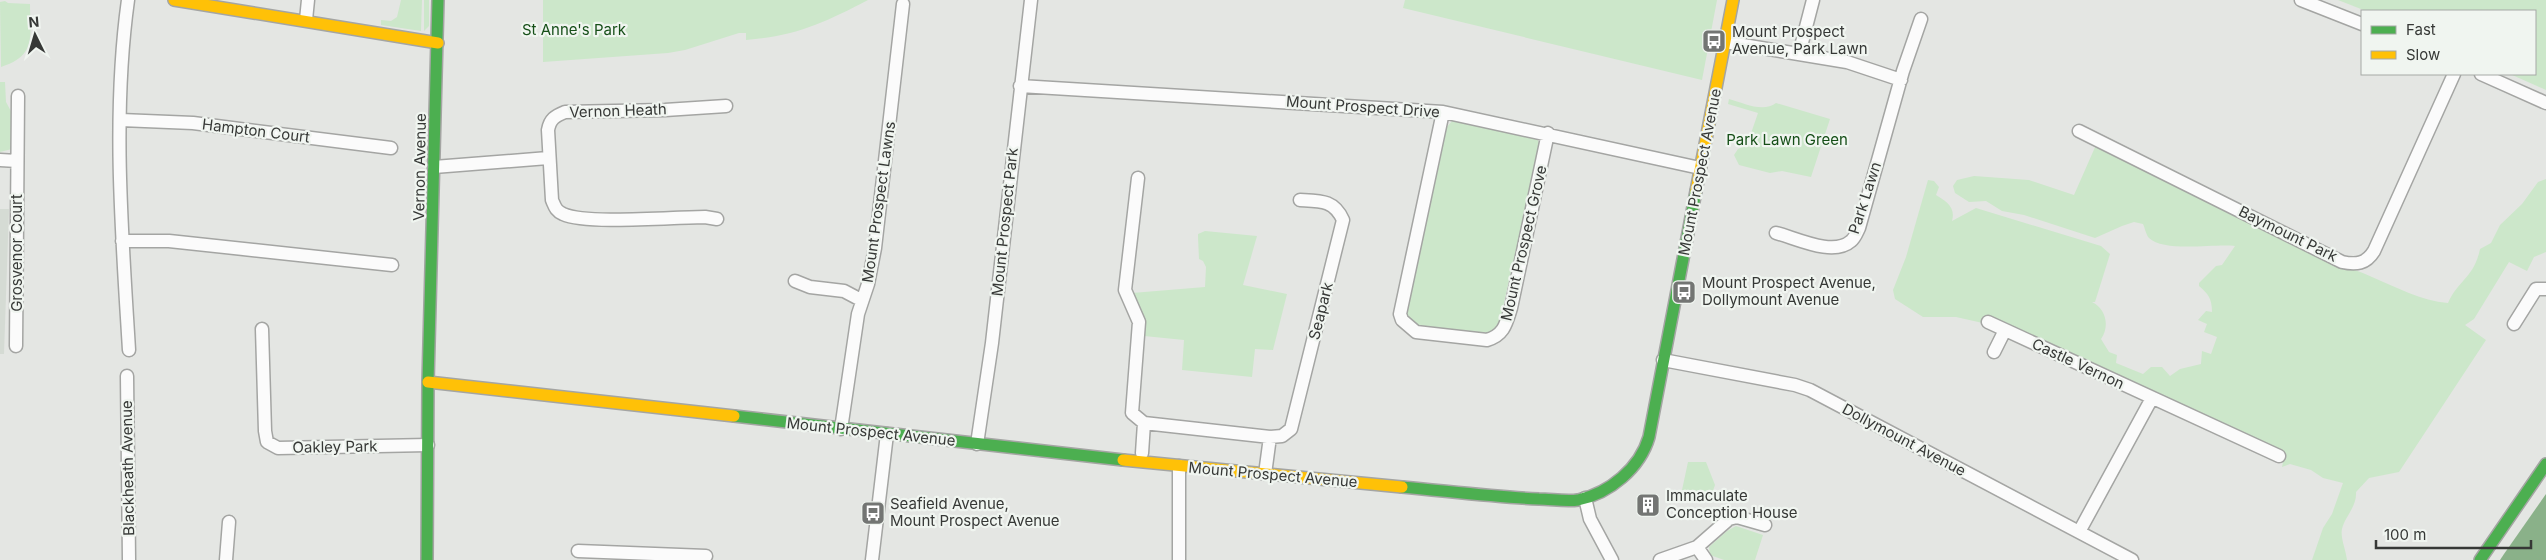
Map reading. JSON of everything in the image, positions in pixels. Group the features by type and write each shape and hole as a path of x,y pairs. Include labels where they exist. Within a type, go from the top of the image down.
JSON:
{"street":[{"path":"128,0 124,34 120,120 122,240 129,350"},
{"path":"174,0 438,43"},
{"path":"306,20 308,0"},
{"name":"Vernon Avenue","path":"427,560 428,382 438,0"},
{"name":"Mount Prospect Park","path":"977,444 992,343 1030,0"},
{"name":"Mount Prospect Avenue","path":"428,382 1179,466 1517,498 1576,500 1585,498 1612,486 1641,458 1649,437 1733,0"},
{"path":"1799,54 1813,0"},
{"path":"2301,0 2361,24"},
{"name":"Mount Prospect Lawns","path":"841,429 861,300 868,284 875,248 903,4"},
{"name":"Park Lawn","path":"1776,233 1830,248 1841,246 1852,240 1859,228 1920,19"},
{"path":"1725,42 1847,62 1901,80"},
{"name":"Baymount Park","path":"2079,131 2342,262 2354,264 2363,262 2374,251 2454,75"},
{"path":"2483,75 2546,103"},
{"name":"Mount Prospect Drive","path":"1020,86 1443,112 1700,168"},
{"name":"Grosvenor Court","path":"16,346 18,96"},
{"name":"Vernon Heath","path":"717,219 705,217 588,219 566,216 556,210 552,200 548,158 550,122 555,115 565,112 655,111 726,106"},
{"name":"Mount Prospect Grove","path":"1443,112 1400,314 1402,320 1416,332 1487,340 1498,337 1504,330 1511,308 1548,134"},
{"name":"Hampton Court","path":"120,120 193,123 391,148"},
{"path":"434,167 548,158"},
{"path":"0,160 17,161"},
{"path":"1138,178 1125,290 1126,297 1139,322 1132,413 1144,423 1270,437 1265,474"},
{"name":"Seapark","path":"1270,437 1282,436 1291,429 1343,220 1338,210 1328,202 1300,200"},
{"path":"122,240 169,241 392,265"},
{"path":"795,281 810,287 844,291 861,300"},
{"path":"2514,324 2536,289 2546,289"},
{"name":"Castle Vernon","path":"1988,322 2152,398 2251,450 2279,456"},
{"name":"Oakley Park","path":"262,330 265,431 267,442 278,448 428,445"},
{"path":"1994,352 2005,330"},
{"name":"Dollymount Avenue","path":"1663,360 1795,384 1810,390 2132,560"},
{"name":"Blackheath Avenue","path":"127,376 129,560"},
{"path":"2079,532 2125,445 2132,440 2152,398"},
{"path":"1142,453 1144,423"},
{"path":"872,560 887,434"},
{"path":"2480,560 2546,464"},
{"path":"1179,466 1179,560"},
{"path":"1585,498 1590,519 1612,560"},
{"path":"1660,560 1697,547 1729,519 1737,517 1765,525"},
{"path":"226,560 229,522"},
{"path":"1697,547 1706,560"},
{"path":"578,551 646,557 706,556"}],"shaded area":[{"path":"0,209 9,209 4,354 0,354"},
{"path":"2546,494 2546,560 2500,560 2504,554"}],"green space":[{"path":"401,0 422,0 421,31 381,25 381,20 391,21 397,17"},
{"path":"424,0 429,0 429,26 424,31"},
{"name":"St Anne's Park","path":"543,0 868,0 823,22 780,35 746,40 746,33 739,33 685,50 668,53 543,62"},
{"path":"1405,0 1717,0 1702,80 1403,8"},
{"path":"2338,0 2546,0 2546,90 2512,75 2536,75 2536,10 2363,10"},
{"path":"5,1 8,3 30,4 30,35 26,51 21,57 1,67 0,2"},
{"path":"0,82 5,82 6,102 13,115 12,149 0,152"},
{"name":"Park Lawn Green","path":"1729,99 1759,107 1771,106 1776,103 1830,119 1811,177 1782,171 1770,173 1739,165 1734,155 1738,149 1747,145 1758,113 1728,104"},
{"path":"1461,120 1536,137 1540,144 1498,329 1492,335 1411,327 1406,313 1446,128 1452,121"},
{"path":"2096,145 2335,264 2363,273 2418,297 2448,303 2456,289 2470,273 2480,249 2491,243 2500,225 2522,204 2538,182 2546,179 2546,252 2534,257 2527,271 2509,262 2474,319 2465,325 2486,340 2399,472 2369,478 2356,492 2355,502 2342,529 2347,560 2312,560 2323,528 2332,514 2343,483 2323,478 2311,470 2290,464 2282,467 2285,453 1996,326 1956,317 1923,317 1895,299 1893,290 1906,257 1928,180 1934,181 1939,187 1936,195 1947,202 1953,212 1952,221 1976,208 2101,246 2110,254 2095,302 2092,302 2101,309 2105,318 2105,329 2101,339 2109,352 2117,355 2116,363 2143,374 2151,367 2162,367 2170,376 2180,369 2201,364 2202,351 2211,354 2217,337 2204,332 2207,324 2198,320 2206,311 2212,312 2210,300 2199,286 2199,283 2216,266 2222,265 2235,246 2191,247 2156,243 2149,238 2143,224 2134,222 2095,238 2024,215 2002,211 1986,201 1969,202 1955,193 1953,186 1957,180 1974,176 2029,180 2074,195"},
{"path":"1205,231 1257,236 1243,285 1287,294 1273,350 1255,349 1252,377 1182,370 1184,340 1144,336 1132,293 1205,287 1206,267 1203,261 1199,259 1198,234"},
{"path":"1688,462 1706,462 1715,485 1710,499 1682,490"},
{"path":"1736,526 1763,535 1755,560 1724,560 1710,555 1709,547 1727,531"}],"traffic: fast":[{"path":"427,560 428,382 438,0"},
{"path":"1402,487 1505,497 1573,501 1601,492 1631,469 1639,459 1649,437 1696,191"},
{"path":"734,416 1123,460"},
{"path":"2480,560 2546,464"}],"traffic: slow":[{"path":"174,0 438,43"},
{"path":"1696,191 1733,0"},
{"path":"428,382 734,416"},
{"path":"1123,460 1402,487"}],"place":[{"name":"Mount Prospect Avenue, Park Lawn","path":"1714,41"},
{"name":"Mount Prospect Avenue, Dollymount Avenue","path":"1684,292"},
{"name":"Immaculate Conception House","path":"1648,505"},
{"name":"Seafield Avenue, Mount Prospect Avenue","path":"873,513"}]}
